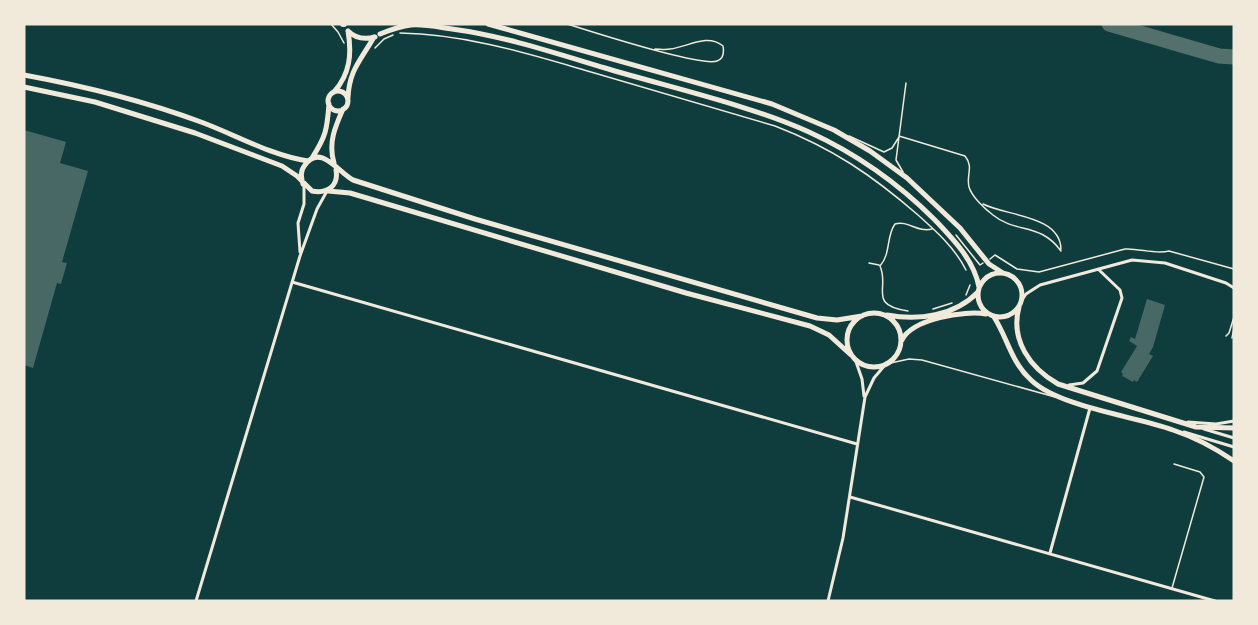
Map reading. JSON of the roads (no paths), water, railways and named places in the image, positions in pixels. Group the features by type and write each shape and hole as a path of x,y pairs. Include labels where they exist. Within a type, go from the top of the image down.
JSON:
{"main road":[{"path":"380,34 387,24"},
{"path":"488,24 755,99 800,114 834,130 870,151 907,178 960,228 989,264 1016,279 1020,286 1022,300 1019,307 1017,330 1023,349 1041,373 1058,384 1177,422 1196,427 1234,428"},
{"path":"345,26 358,38 374,37 402,26 413,25 491,36 754,112 810,133 867,165 913,200 960,249 972,267 979,303 988,314"},
{"path":"304,184 302,170 325,137 329,118 329,99 344,79 351,57 345,26"},
{"path":"327,191 336,180 337,172 330,150 343,109 347,104 351,76 374,37"},
{"path":"24,75 97,91 199,121 284,156 310,160 325,158 339,172 378,190 830,320 872,313 913,319 933,315 960,306 978,290 988,276 1003,273"},
{"path":"24,87 95,102 195,133 282,166 297,176 312,191 350,192 641,279 810,326 829,335 860,363 873,367 886,364 897,353 900,343 909,330 948,316 975,312 994,317 1008,316 1019,307"},
{"path":"334,92 342,92 348,98"},
{"path":"329,104 335,110 343,109"},
{"path":"882,315 896,326 900,343"},
{"path":"853,357 847,341 848,331 862,316"},
{"path":"994,317 1010,352 1022,371 1047,393 1173,430 1234,461"}],"street":[{"path":"300,256 298,228 304,204 304,184"},
{"path":"196,601 300,256 317,209 327,191"},
{"path":"1022,300 1026,294 1040,285 1118,262 1149,260 1234,287"},
{"path":"1058,384 1078,385 1094,375 1117,315 1122,293 1101,270 1096,269"},
{"path":"292,282 857,444"},
{"path":"828,601 840,553 863,407 863,384 853,357"},
{"path":"863,407 872,381 886,364"},
{"path":"1050,554 1091,407"},
{"path":"1177,422 1216,424 1234,421"},
{"path":"1196,427 1234,438"},
{"path":"1173,430 1234,447"},
{"path":"850,496 1215,601"}],"lane":[{"path":"567,24 655,49 701,62 716,62 723,57 724,53 723,46 711,40 699,41 669,50 655,49"},
{"path":"906,83 896,160 907,178"},
{"path":"834,130 881,152 890,150 899,136"},
{"path":"899,136 964,156 970,166 968,185 972,193 990,213 1000,220 1047,236 1061,251 1060,239 1048,225 982,203"},
{"path":"1226,336 1230,333 1234,317"},
{"path":"1232,338 1234,328"},
{"path":"886,364 909,359 927,361 1046,396 1068,400"},
{"path":"1172,589 1204,477 1200,472 1174,464"}]}
